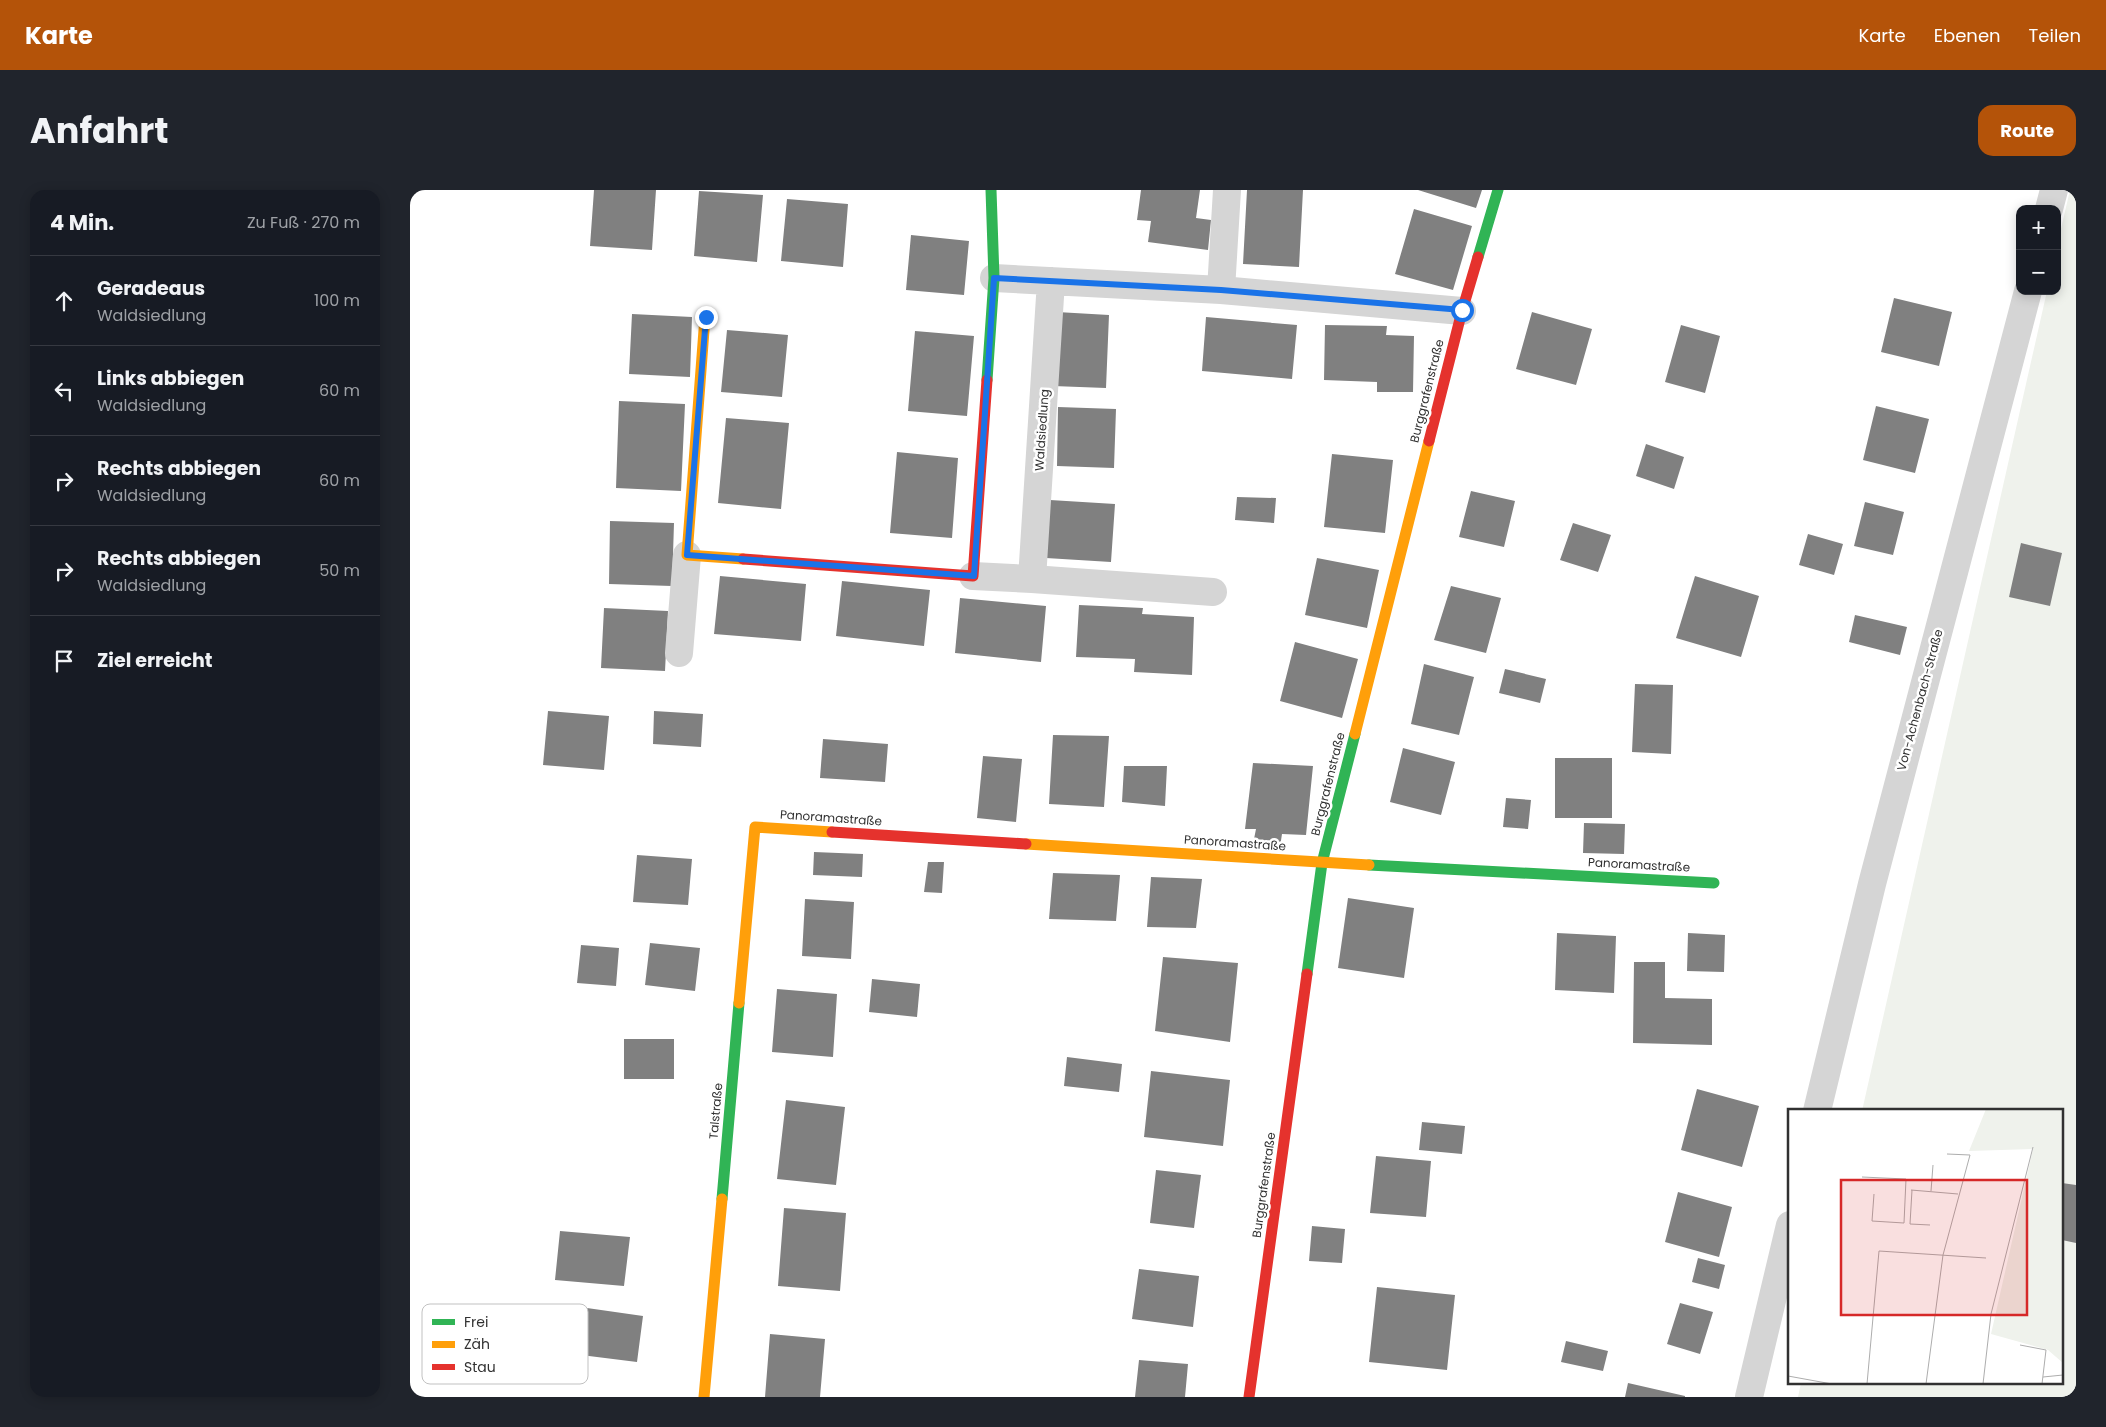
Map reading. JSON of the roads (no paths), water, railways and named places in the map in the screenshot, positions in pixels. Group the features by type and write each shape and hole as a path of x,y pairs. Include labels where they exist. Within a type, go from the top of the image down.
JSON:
{"street":[{"path":"974,576 994,278 991,190"},
{"path":"1221,290 1227,190"},
{"name":"Burggrafenstraße","path":"1249,1397 1322,863 1462,310 1498,190"},
{"path":"2050,205 2054,190"},
{"path":"994,278 1221,290 1462,310"},
{"name":"Waldsiedlung","path":"1032,580 1051,281"},
{"name":"Von-Achenbach-Straße","path":"1817,1109 1872,884 2027,295"},
{"path":"679,653 706,317"},
{"path":"687,555 1214,592"},
{"name":"Panoramastraße","path":"755,826 1322,863 1714,883"},
{"name":"Talstraße","path":"704,1397 755,826"},
{"path":"1749,1397 1788,1233"}]}
